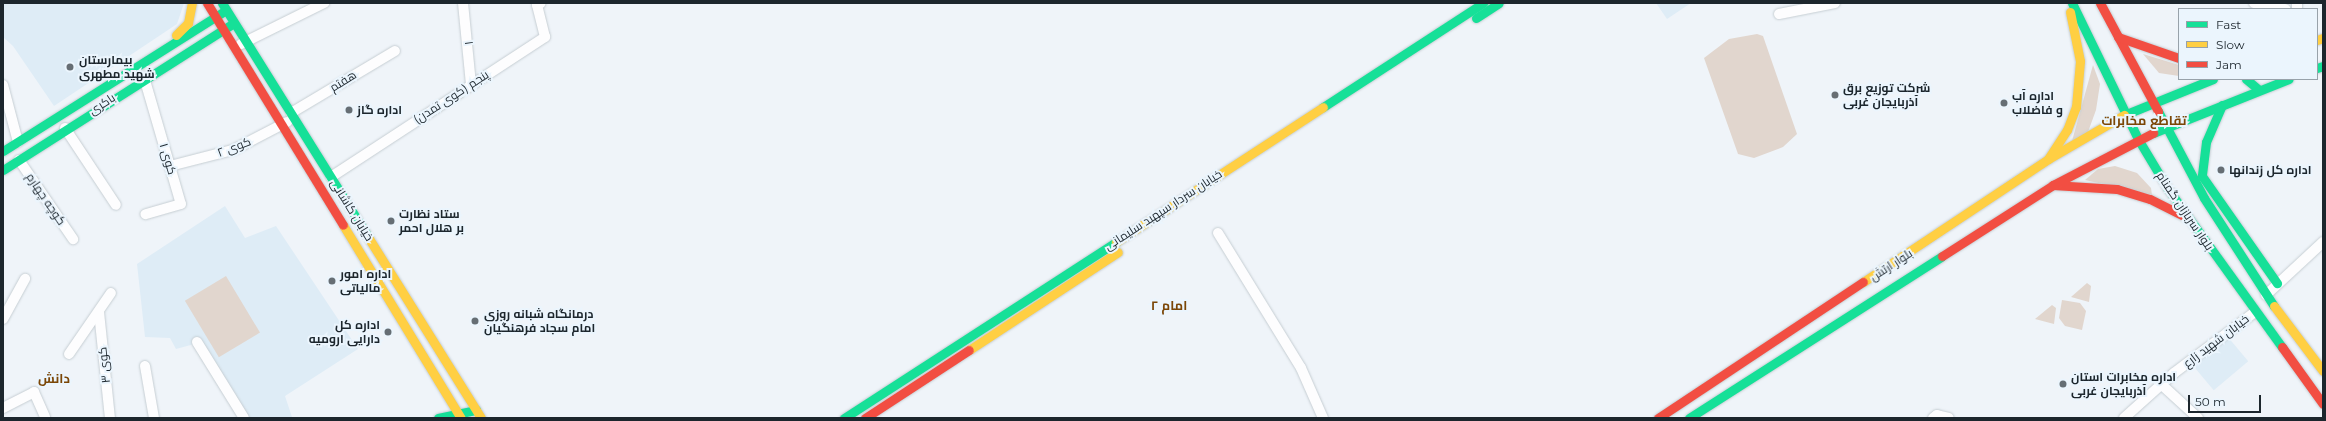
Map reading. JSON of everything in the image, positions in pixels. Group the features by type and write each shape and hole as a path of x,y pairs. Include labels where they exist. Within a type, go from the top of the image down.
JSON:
{"main road":[{"path":"166,45 188,24 192,3"},
{"path":"207,3 225,29 461,417"},
{"name":"خیابان سردار سپهبد سلیمانی","path":"844,418 1483,3"},
{"name":"خیابان سردار سپهبد سلیمانی","path":"864,418 1499,3"},
{"path":"2048,159 2067,130 2076,107 2080,62 2068,3"},
{"name":"بلوار سربازان گمنام","path":"2072,3 2138,139 2187,217 2323,404"},
{"name":"بلوار سربازان گمنام","path":"2100,3 2204,198 2266,295 2323,371"},
{"name":"باکری","path":"3,152 166,45 216,17 225,6"},
{"name":"خیابان کاشانی","path":"225,6 481,418"},
{"name":"باکری","path":"3,170 95,108 235,22"},
{"path":"2118,37 2178,58"},
{"name":"بلوار ارتش","path":"1658,418 1902,258 2048,159 2126,114 2153,101 2210,80"},
{"path":"2247,80 2259,90"},
{"name":"بلوار ارتش","path":"1689,418 1828,326 2053,185 2138,139 2222,104 2285,80"},
{"path":"87,97 95,108"},
{"path":"2204,198 2202,176 2206,142 2222,104"},
{"path":"2202,176 2277,283"},
{"path":"2053,185 2118,189 2150,198 2187,217"},
{"path":"1902,258 1911,275"},
{"path":"1819,311 1828,326"},
{"path":"438,418 461,417 476,410"}],"street":[{"path":"236,48 246,41 324,3"},
{"name":"۱","path":"463,3 471,84"},
{"path":"1780,14 1835,3"},
{"path":"2254,3 2280,8"},
{"name":"پنجم (کوی تمدن)","path":"331,177 545,37 539,4"},
{"name":"هفتم","path":"293,116 395,52"},
{"name":"کوی ۱","path":"144,78 182,204 145,214"},
{"path":"3,85 5,108 18,142"},
{"name":"کوی ۲","path":"170,166 233,150 283,125 293,116"},
{"path":"65,128 116,204"},
{"name":"کوچه چهارم","path":"19,160 73,239"},
{"path":"1218,233 1301,368 1323,418"},
{"path":"2266,295 2277,283 2323,242"},
{"path":"3,319 25,279"},
{"path":"69,354 111,293"},
{"name":"کوی ۳","path":"99,312 110,418"},
{"name":"خیابان شهید زارع","path":"2124,418 2162,385 2255,312"},
{"path":"197,342 244,418"},
{"path":"145,366 154,418"},
{"path":"2162,385 2198,418"},
{"path":"3,408 34,392 45,417"},
{"path":"1933,418 1937,414 1949,418"}],"shaded area":[{"name":"بیمارستان شهید مطهری","path":"3,3 184,3 177,24 54,106 13,46 3,37"},
{"path":"1656,3 1691,3 1667,19"},
{"path":"1757,34 1763,36 1797,134 1783,147 1754,158 1738,154 1704,58 1729,39"},
{"path":"2143,54 2178,65 2178,76 2159,73"},
{"path":"2093,65 2100,84 2096,110 2088,132 2072,141"},
{"path":"2115,166 2137,173 2151,188 2152,195 2085,180 2098,169"},
{"path":"225,206 245,238 276,226 358,349 285,396 292,417 244,418 198,343 176,349 170,338 145,337 137,264"},
{"path":"226,276 260,333 219,357 185,301"},
{"path":"2087,283 2091,286 2089,302 2071,297"},
{"path":"2062,300 2080,303 2086,311 2082,330 2065,326 2059,318"},
{"path":"2052,305 2056,308 2054,324 2035,319"},
{"path":"2227,336 2248,361 2214,390 2193,365"}],"traffic: fast":[{"path":"222,3 368,237"},
{"path":"1323,107 1483,3"},
{"path":"1476,18 1499,3"},
{"path":"2072,3 2138,139 2168,189 2282,347"},
{"path":"3,151 226,10"},
{"path":"3,170 232,24"},
{"path":"2318,68 2323,66"},
{"path":"2124,115 2211,80"},
{"path":"2247,80 2259,90"},
{"path":"2153,133 2286,80"},
{"path":"2222,105 2206,142 2202,176 2277,283"},
{"path":"2158,111 2204,198 2274,306"},
{"path":"844,418 1116,242"},
{"path":"1689,418 1942,256"},
{"path":"438,418 476,410"}],"traffic: slow":[{"path":"176,35 188,23 192,3"},
{"path":"2048,159 2067,130 2076,107 2080,61 2070,12"},
{"path":"2318,40 2323,38"},
{"path":"1116,242 1323,107"},
{"path":"1863,282 2048,159 2124,115"},
{"path":"343,225 461,418"},
{"path":"368,237 481,418"},
{"path":"969,350 1118,252"},
{"path":"2274,306 2323,371"}],"traffic: jam":[{"path":"207,3 343,225"},
{"path":"2100,3 2158,111"},
{"path":"2118,37 2178,58"},
{"path":"1942,256 2053,185 2153,133"},
{"path":"2053,185 2117,189 2150,199 2186,217"},
{"path":"1658,418 1863,282"},
{"path":"2282,347 2323,404"},
{"path":"865,418 969,350"}],"place":[{"name":"بیمارستان شهید مطهری","path":"70,67"},
{"name":"شرکت توزیع برق آذربایجان غربی","path":"1835,95"},
{"name":"اداره آب و فاضلاب","path":"2004,103"},
{"name":"اداره گاز","path":"349,110"},
{"name":"اداره کل زندانها","path":"2221,170"},
{"name":"ستاد نظارت بر هلال احمر","path":"391,221"},
{"name":"اداره امور مالیاتی","path":"332,281"},
{"name":"درمانگاه شبانه روزی امام سجاد فرهنگیان","path":"475,321"},
{"name":"اداره کل دارایی ارومیه","path":"388,332"},
{"name":"اداره مخابرات استان آذربایجان غربی","path":"2063,384"}],"district":[{"name":"تقاطع مخابرات","path":"2144,120"},
{"name":"امام ۲","path":"1169,305"},
{"name":"دانش","path":"54,378"}]}
